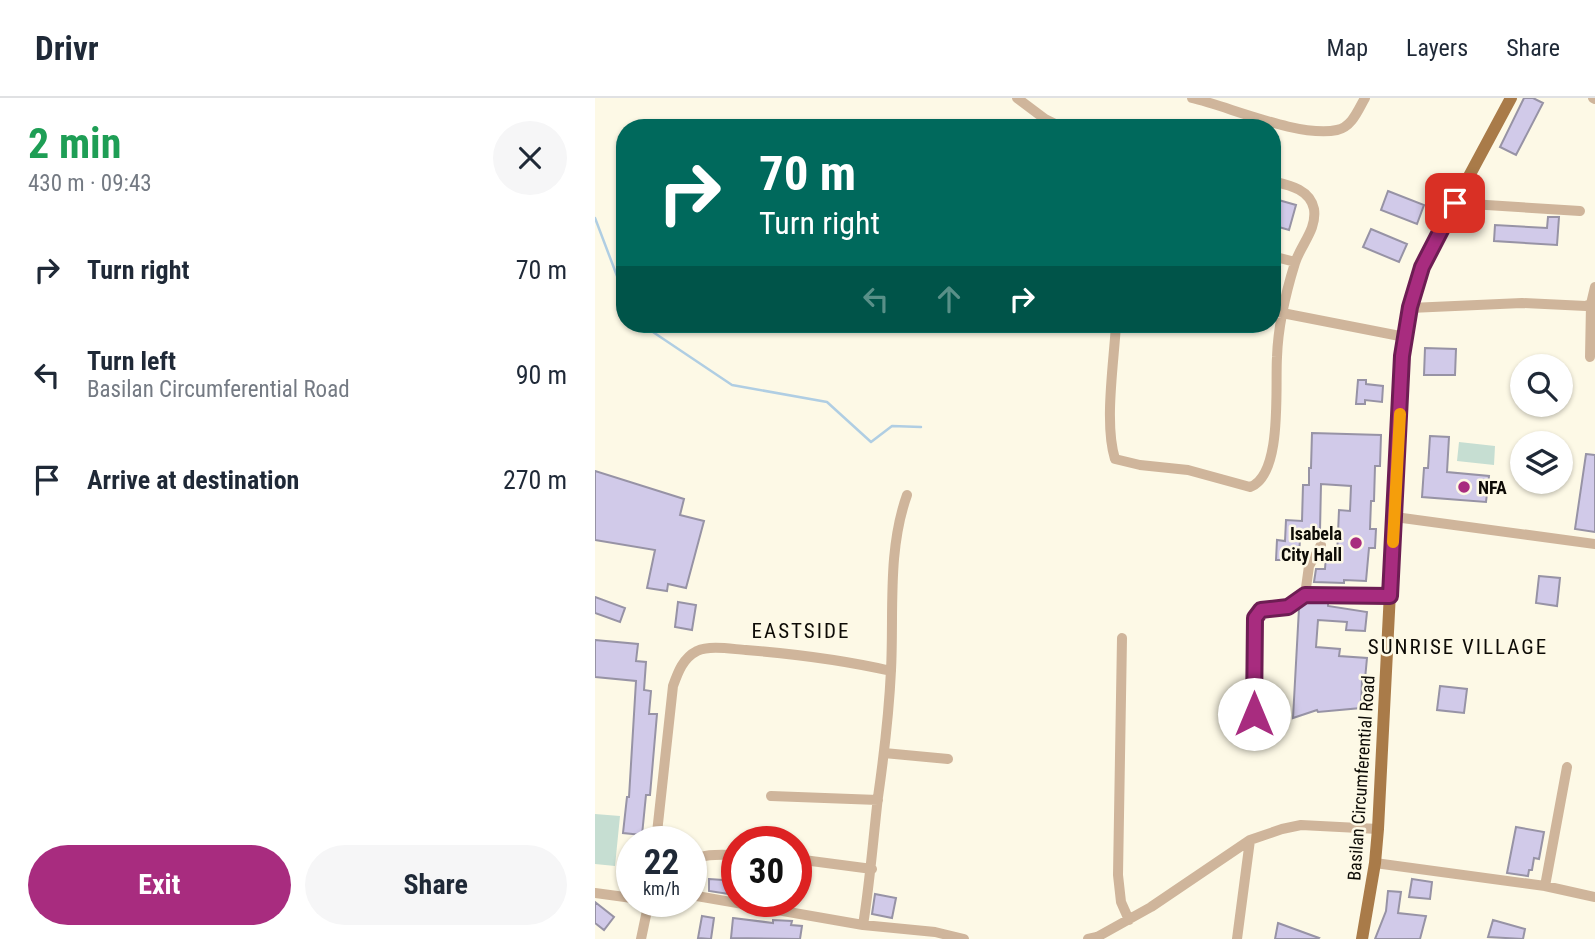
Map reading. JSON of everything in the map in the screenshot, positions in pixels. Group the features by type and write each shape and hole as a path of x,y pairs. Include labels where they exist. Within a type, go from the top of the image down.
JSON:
{"main road":[{"name":"Basilan Circumferential Road","path":"1362,939 1378,829 1405,337 1410,307 1422,267 1511,98"}],"street":[{"path":"1017,98 1045,119"},
{"path":"1192,98 1264,119"},
{"path":"1281,124 1314,130 1338,130 1355,116 1365,98"},
{"path":"1281,184 1300,190 1311,200 1314,211 1313,227 1295,262 1281,331"},
{"path":"1455,203 1580,211"},
{"path":"1281,258 1295,262"},
{"path":"1590,357 1591,304 1595,287"},
{"path":"1410,307 1522,303 1591,304"},
{"path":"1281,312 1405,337"},
{"path":"1116,333 1111,417 1115,459 1140,465 1188,470 1251,488 1264,478 1270,465 1281,333"},
{"path":"863,925 872,869 884,753 891,671 893,575 899,521 907,495"},
{"path":"1395,517 1595,544"},
{"path":"1305,595 1309,566 1321,545"},
{"path":"1254,737 1255,618 1261,610 1288,607 1305,595 1390,596"},
{"path":"1122,638 1118,875 1121,902 1129,920"},
{"path":"658,826 673,686 681,665 690,656 701,649 726,649 804,655 891,671"},
{"path":"884,753 948,759"},
{"path":"1545,886 1567,766"},
{"path":"771,796 878,800"},
{"path":"1087,939 1097,937 1129,920 1250,840 1301,825 1378,829"},
{"path":"1237,939 1250,840"},
{"path":"812,861 872,869"},
{"path":"1375,863 1545,886 1595,897"},
{"path":"595,893 616,896"},
{"path":"707,898 863,925 964,939"},
{"path":"641,939 646,917"}],"green space":[{"path":"1459,442 1495,446 1494,465 1457,461"},
{"path":"595,814 620,816 619,826 616,826 615,866 595,864"}],"building":[{"path":"1524,98 1533,98 1543,103 1516,155 1500,147"},
{"path":"1388,191 1424,205 1417,224 1381,210"},
{"path":"1281,201 1296,205 1289,230 1281,228"},
{"path":"1548,217 1559,217 1557,245 1494,241 1495,225 1547,228"},
{"path":"1371,229 1407,244 1399,262 1363,247"},
{"path":"1425,348 1456,349 1455,375 1424,375"},
{"path":"1358,380 1383,386 1382,402 1365,400 1365,404 1356,404"},
{"path":"1312,433 1381,435 1380,466 1375,466 1374,501 1371,501 1370,529 1376,529 1375,548 1369,548 1366,581 1314,582 1316,569 1325,569 1326,555 1337,556 1339,510 1350,511 1351,486 1321,484 1320,531 1315,531 1315,538 1300,537 1299,560 1276,560 1277,540 1285,541 1286,520 1302,521 1303,485 1309,485"},
{"path":"1430,436 1449,437 1447,472 1489,476 1486,502 1422,497 1424,468 1428,468"},
{"path":"1586,454 1595,455 1595,532 1575,529"},
{"path":"595,471 684,499 680,515 704,521 686,588 668,584 667,591 647,588 655,550 595,540"},
{"path":"1539,576 1560,578 1557,606 1536,603"},
{"path":"595,597 625,608 620,622 595,613"},
{"path":"678,602 696,605 692,630 675,627"},
{"path":"1307,602 1328,603 1328,606 1367,612 1365,631 1346,630 1347,622 1318,620 1316,647 1340,649 1339,656 1367,658 1365,679 1362,679 1361,708 1317,710 1293,718 1299,608"},
{"path":"595,640 638,644 636,661 646,662 644,690 651,691 649,714 657,714 650,795 646,795 643,826 624,826 629,797 636,681 595,677"},
{"path":"1440,686 1467,689 1464,713 1437,710"},
{"path":"1516,827 1544,832 1539,859 1534,858 1528,876 1507,873"},
{"path":"709,879 721,880 721,893 709,891"},
{"path":"1412,879 1432,882 1430,899 1409,897"},
{"path":"1388,891 1401,892 1398,913 1426,916 1420,939 1375,939 1386,911"},
{"path":"875,894 896,898 892,918 872,914"},
{"path":"595,902 614,917 604,930 595,923"},
{"path":"702,917 714,918 711,939 698,938"},
{"path":"733,918 773,923 773,920 792,921 791,925 802,926 800,939 731,938"},
{"path":"1493,920 1525,929 1523,939 1488,937"},
{"path":"1278,923 1319,938 1275,939"}],"waterway":[{"path":"595,218 616,273"},
{"path":"654,333 732,385 827,402 871,442 892,426 921,427"}],"slow traffic":[{"path":"1393,542 1400,414"}],"place":[{"name":"NFA","path":"1464,487"},
{"name":"Isabela City Hall","path":"1356,543"}],"district":[{"name":"EASTSIDE","path":"801,631"},
{"name":"SUNRISE VILLAGE","path":"1458,647"}],"route":[{"path":"1254,714 1255,618 1261,610 1288,607 1305,595 1390,596 1402,356 1410,307 1422,267 1455,203"}]}
